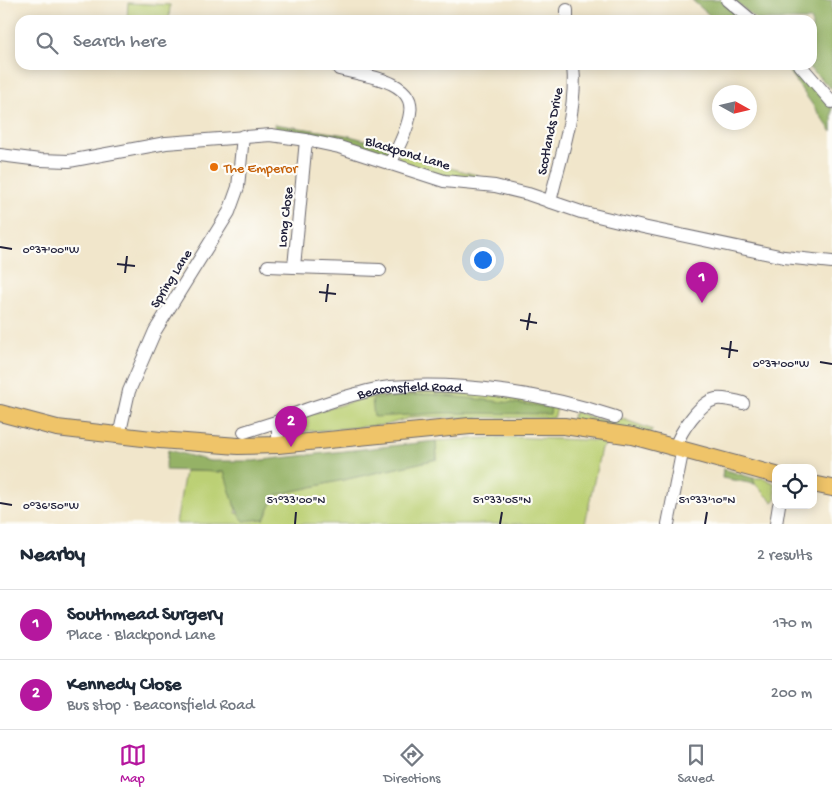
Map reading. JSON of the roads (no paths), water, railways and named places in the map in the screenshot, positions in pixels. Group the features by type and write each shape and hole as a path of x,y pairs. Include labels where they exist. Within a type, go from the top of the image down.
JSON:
{"main road":[{"path":"0,413 57,428 212,445 278,445 470,426 564,426 632,436 680,447 772,474"},
{"path":"817,485 832,488"}],"street":[{"path":"727,0 745,15"},
{"path":"343,70 399,85 410,100 410,114 390,164"},
{"name":"Scotlands Drive","path":"550,202 571,112 573,70"},
{"path":"804,70 832,102"},
{"name":"Blackpond Lane","path":"1,159 69,160 102,156 166,143 271,135 339,147 444,181 496,186 581,212 643,227 784,257 832,262"},
{"name":"Spring Lane","path":"119,436 129,391 155,331 229,212 238,187 243,136"},
{"name":"Long Close","path":"294,267 306,140"},
{"name":"Long Close","path":"268,266 380,270"},
{"name":"Beaconsfield Road","path":"244,432 305,411 391,387 468,387 544,398 615,417"},
{"path":"668,524 684,428 708,403 717,399 728,401 734,399 743,403"},
{"path":"564,426 569,405"},
{"path":"278,445 279,421"},
{"path":"776,524 778,509"}],"place":[{"name":"The Emperor","path":"214,167"},
{"name":"Southmead Surgery","path":"702,303"},
{"name":"Kennedy Close","path":"291,447"}]}
